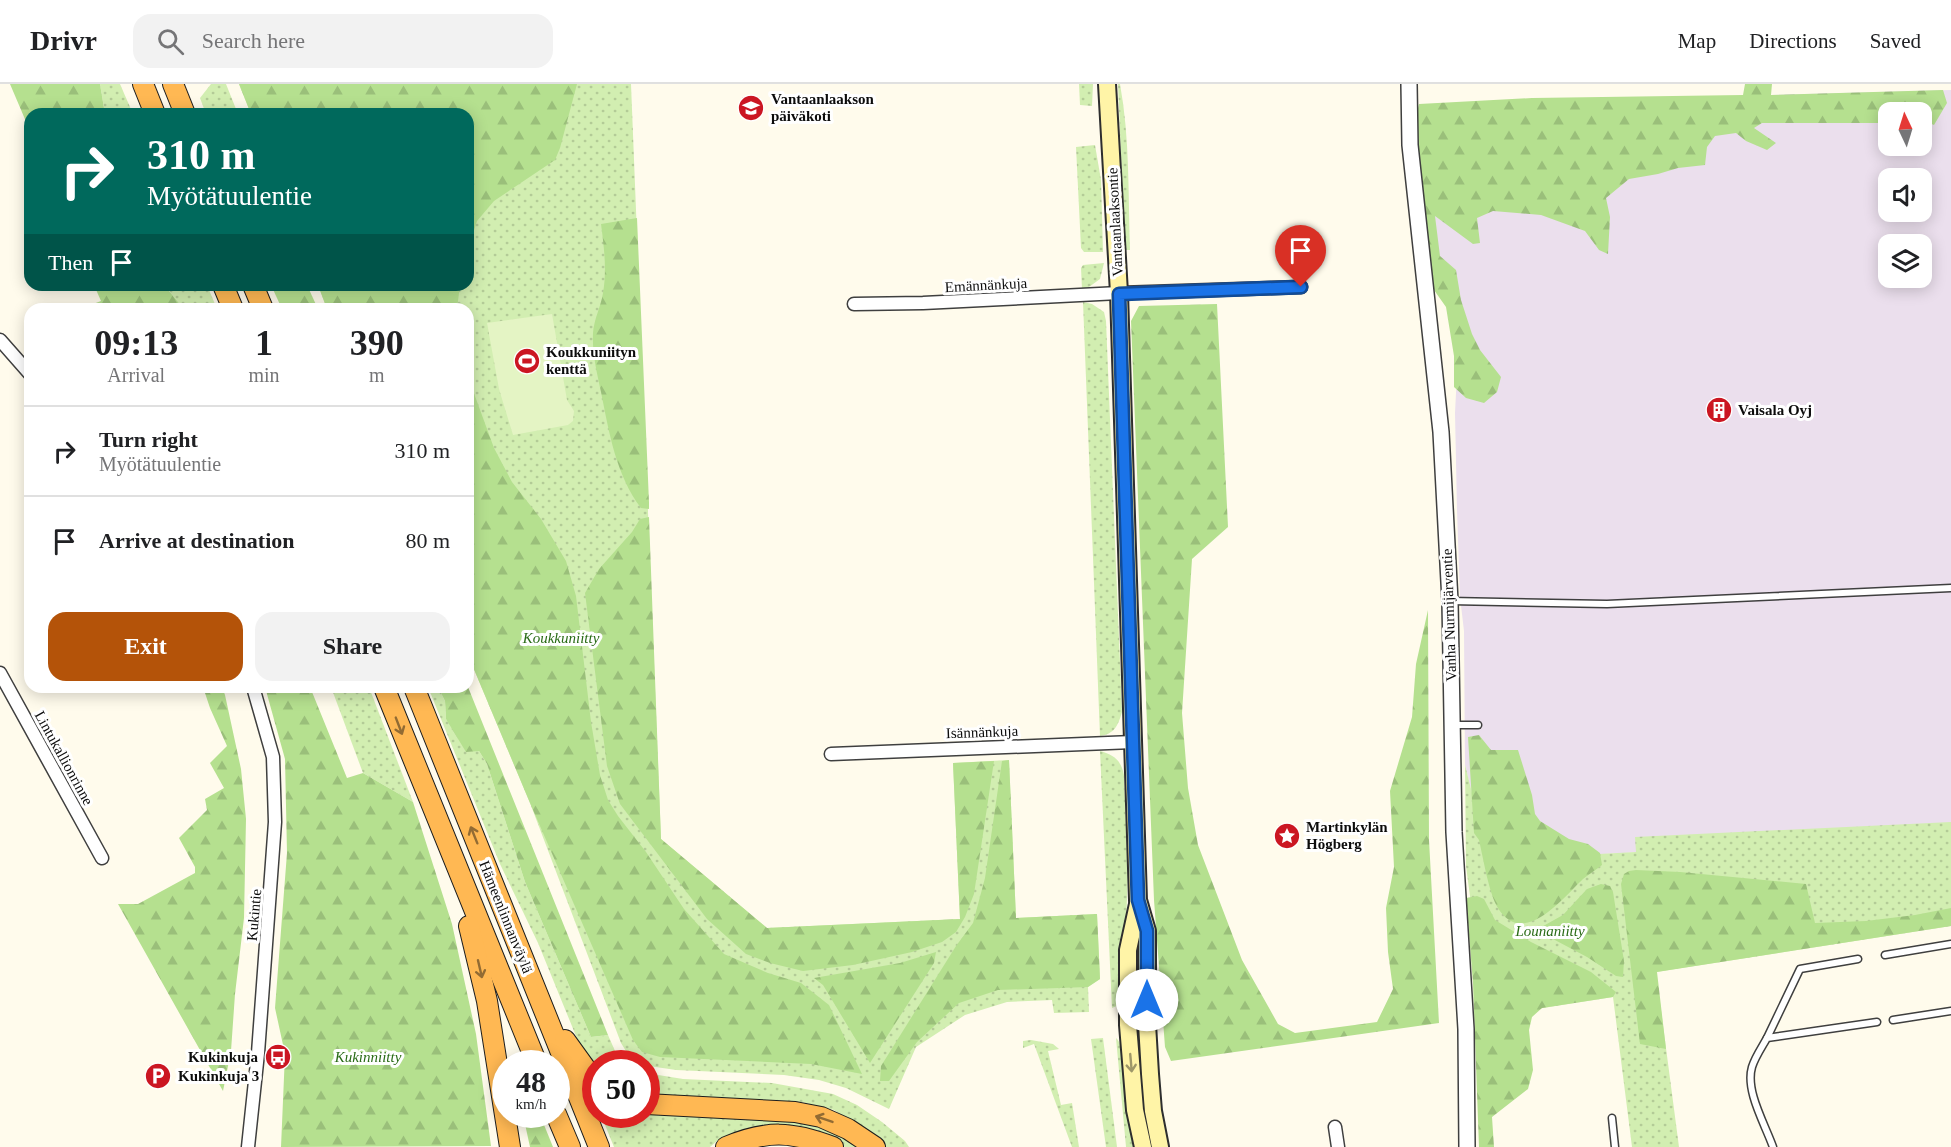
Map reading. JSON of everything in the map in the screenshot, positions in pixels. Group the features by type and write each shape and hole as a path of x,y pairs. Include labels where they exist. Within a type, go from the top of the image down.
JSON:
{"highway":[{"path":"143,84 153,108"},
{"path":"173,84 183,108"},
{"name":"Hämeenlinnanväylä","path":"386,693 531,1050"},
{"name":"Hämeenlinnanväylä","path":"416,693 599,1147"},
{"path":"449,851 485,990 510,1147"},
{"path":"536,992 572,1053 582,1066"},
{"path":"660,1105 795,1112 821,1117 848,1129 875,1147"},
{"path":"562,1128 570,1147"},
{"path":"726,1147 747,1138 774,1134 808,1137 833,1147"}],"main road":[{"name":"Vantaanlaaksontie","path":"1107,84 1119,294 1138,900 1128,950 1128,1025 1136,1110 1143,1147"},
{"name":"Vantaanlaaksontie","path":"1138,900 1147,931 1147,1024 1150,1074 1153,1111 1160,1147"}],"street":[{"name":"Vanha Nurmijärventie","path":"1409,84 1410,145 1441,432 1450,601 1454,832 1467,1029 1467,1147"},
{"name":"Emännänkuja","path":"854,304 1301,287"},
{"path":"0,340 24,367"},
{"name":"Lintukallionrinne","path":"0,673 102,858"},
{"name":"Kukintie","path":"248,1147 258,1053 275,822 273,757 255,693"},
{"name":"Isännänkuja","path":"831,754 1133,742"},
{"path":"1335,1127 1338,1147"}],"lane":[{"path":"1450,601 1607,604 1951,588"},
{"path":"1452,725 1478,725"},
{"path":"1885,954 1951,944"},
{"path":"1773,1147 1754,1100 1750,1080 1752,1066 1800,969 1858,959"},
{"path":"1893,1020 1951,1011"},
{"path":"1767,1038 1877,1022"},
{"path":"1612,1118 1615,1147"}],"shaded area":[{"path":"1951,90 1951,836 1488,860 1465,765 1464,631 1460,597 1455,413 1458,353 1454,314 1435,283 1421,134 1771,95"}],"green space":[{"path":"10,84 100,84 104,108 24,108 24,117"},
{"path":"100,84 120,84 130,108 104,108"},
{"path":"211,84 226,84 236,108 204,108 200,98"},
{"name":"Koukkuniitty","path":"239,84 631,84 661,839 767,928 960,919 953,763 1009,760 1016,918 1097,914 1100,979 1088,987 1089,1012 1054,1013 1052,1000 1007,1002 965,1015 916,1047 889,1109 846,1088 819,1080 784,1075 660,1068 660,1050 625,1050 530,803 474,669 474,303 325,303 320,291 474,291 474,108 249,108"},
{"path":"239,84 577,84 555,160 494,201 477,221 474,230 474,108 249,108"},
{"path":"1079,84 1093,84 1092,106 1080,105"},
{"path":"1118,84 1120,84 1123,104 1127,146 1130,250 1125,250"},
{"path":"1745,84 1772,84 1771,95 1943,90 1947,103 1934,125 1932,124 1932,102 1878,102 1878,123 1762,123 1754,128 1776,143 1767,150 1746,141 1736,133 1715,136 1707,147 1705,165 1678,168 1629,179 1606,198 1610,217 1608,254 1599,250 1585,231 1541,215 1493,211 1477,218 1480,243 1473,244 1435,216 1440,256 1456,270 1461,300 1472,334 1480,350 1501,377 1497,392 1484,403 1466,398 1454,387 1454,356 1446,307 1434,290 1430,270 1419,177 1416,116 1419,104 1532,98 1743,95"},
{"path":"1095,145 1101,180 1103,252 1084,252 1081,248 1076,147"},
{"path":"637,218 649,509 641,508 625,482 619,467 607,422 595,363 593,340 605,276 601,224"},
{"path":"1104,263 1100,279 1082,289 1081,268 1083,265"},
{"path":"97,291 169,291 179,303 96,303 101,301"},
{"path":"169,291 210,291 214,303 179,303"},
{"path":"274,291 310,291 315,303 279,303"},
{"path":"320,291 459,291 458,303 325,303"},
{"path":"1083,302 1092,304 1104,312 1106,321 1122,712 1115,728 1100,736"},
{"path":"1217,304 1228,527 1192,559 1182,713 1188,788 1198,845 1242,960 1278,1024 1295,1033 1377,1022 1393,989 1386,908 1394,867 1390,791 1412,717 1416,664 1428,610 1429,840 1439,1023 1171,1061 1165,1047 1154,900 1131,321 1139,306"},
{"name":"Koukkuniityn kenttä","path":"552,314 567,400 574,411 573,421 568,425 513,435 499,389 487,323"},
{"path":"474,393 494,448 512,482 541,519 566,561 576,596 591,722 600,775 608,800 684,909 724,954 768,973 801,983 829,1005 862,1074 811,1064 660,1057 660,1050 640,1050 633,1040 474,669"},
{"path":"649,517 661,839 767,928 960,919 953,763 994,761 974,894 956,932 942,942 912,952 853,965 803,971 746,954 707,919 620,804 607,766 585,593 599,569 632,532 640,519"},
{"path":"205,693 224,693 241,769 246,819 244,918 231,1051 223,1091 118,904 138,904 195,873 195,867 179,838 207,810 205,799 224,788 210,763 227,746"},
{"name":"Kukinniitty","path":"267,693 312,693 347,778 363,773 413,802 452,924 476,1034 491,1146 281,1147 285,1054 275,1008 287,853 285,759"},
{"path":"333,693 371,693 413,802 363,773"},
{"path":"430,693 441,693 445,701 446,719 479,751 487,764 525,882 591,1037 608,1035 615,1050 582,1051 538,943 500,864"},
{"path":"441,693 470,693 608,1035 591,1037 525,882 487,764 479,751 466,752 446,719 445,701"},
{"path":"1479,735 1491,750 1518,750 1532,795 1535,814 1540,821 1569,839 1588,844 1600,853 1602,865 1583,879 1554,907 1531,922 1519,923 1508,919 1498,908 1489,885 1479,840 1474,833 1468,737"},
{"path":"1100,751 1116,759 1124,775 1128,874 1123,995 1119,1005 1112,1008"},
{"path":"1009,760 1016,918 1097,914 1100,979 1088,987 998,990 959,1003 917,1042 889,1081 880,1081 881,1066 956,946 973,923 985,878 1002,761"},
{"name":"Lounaniitty","path":"1465,765 1489,860 1636,852 1635,837 1951,822 1951,926 1656,972 1679,1147 1632,1147 1613,997 1486,1017 1466,866"},
{"path":"1636,870 1806,884 1815,923 1866,921 1951,908 1951,926 1657,972 1666,1049 1640,1044 1621,884 1624,874"},
{"path":"1601,884 1610,886 1613,892 1624,961 1623,977 1616,976 1587,957 1536,930 1563,915 1587,889"},
{"path":"1477,896 1484,899 1495,920 1531,942 1591,972 1616,992 1613,997 1542,1008 1532,1017 1529,1030 1533,1070 1528,1089 1492,1117 1494,1147 1479,1147 1473,983 1466,898"},
{"path":"936,952 934,963 870,1063 823,985 814,978 900,963"},
{"path":"1103,1038 1117,1147 1106,1147 1091,1039"},
{"path":"1116,1038 1121,1045 1128,1072 1135,1147 1126,1147"},
{"path":"1023,1041 1053,1044 1059,1049 1048,1051 1061,1105 1072,1103 1079,1147 1072,1147 1034,1044 1023,1048"},
{"path":"660,1075 683,1079 772,1083 833,1094 857,1105 882,1122 909,1147 884,1147 855,1123 834,1110 802,1102 660,1096"},
{"path":"660,1110 809,1120 863,1147 845,1147 833,1140 737,1132 717,1141 710,1147 614,1147 606,1128 660,1128"},
{"path":"526,1128 545,1128 553,1147 530,1147"}],"place":[{"name":"Vantaanlaakson päiväkoti","path":"751,108"},
{"name":"Koukkuniityn kenttä","path":"527,361"},
{"name":"Vaisala Oyj","path":"1719,410"},
{"name":"Martinkylän Högberg","path":"1287,836"},
{"name":"Kukinkuja","path":"278,1057"},
{"name":"Kukinkuja 3","path":"158,1076"}],"route":[{"path":"1147,1000 1147,931 1138,900 1119,294 1301,287"}]}
